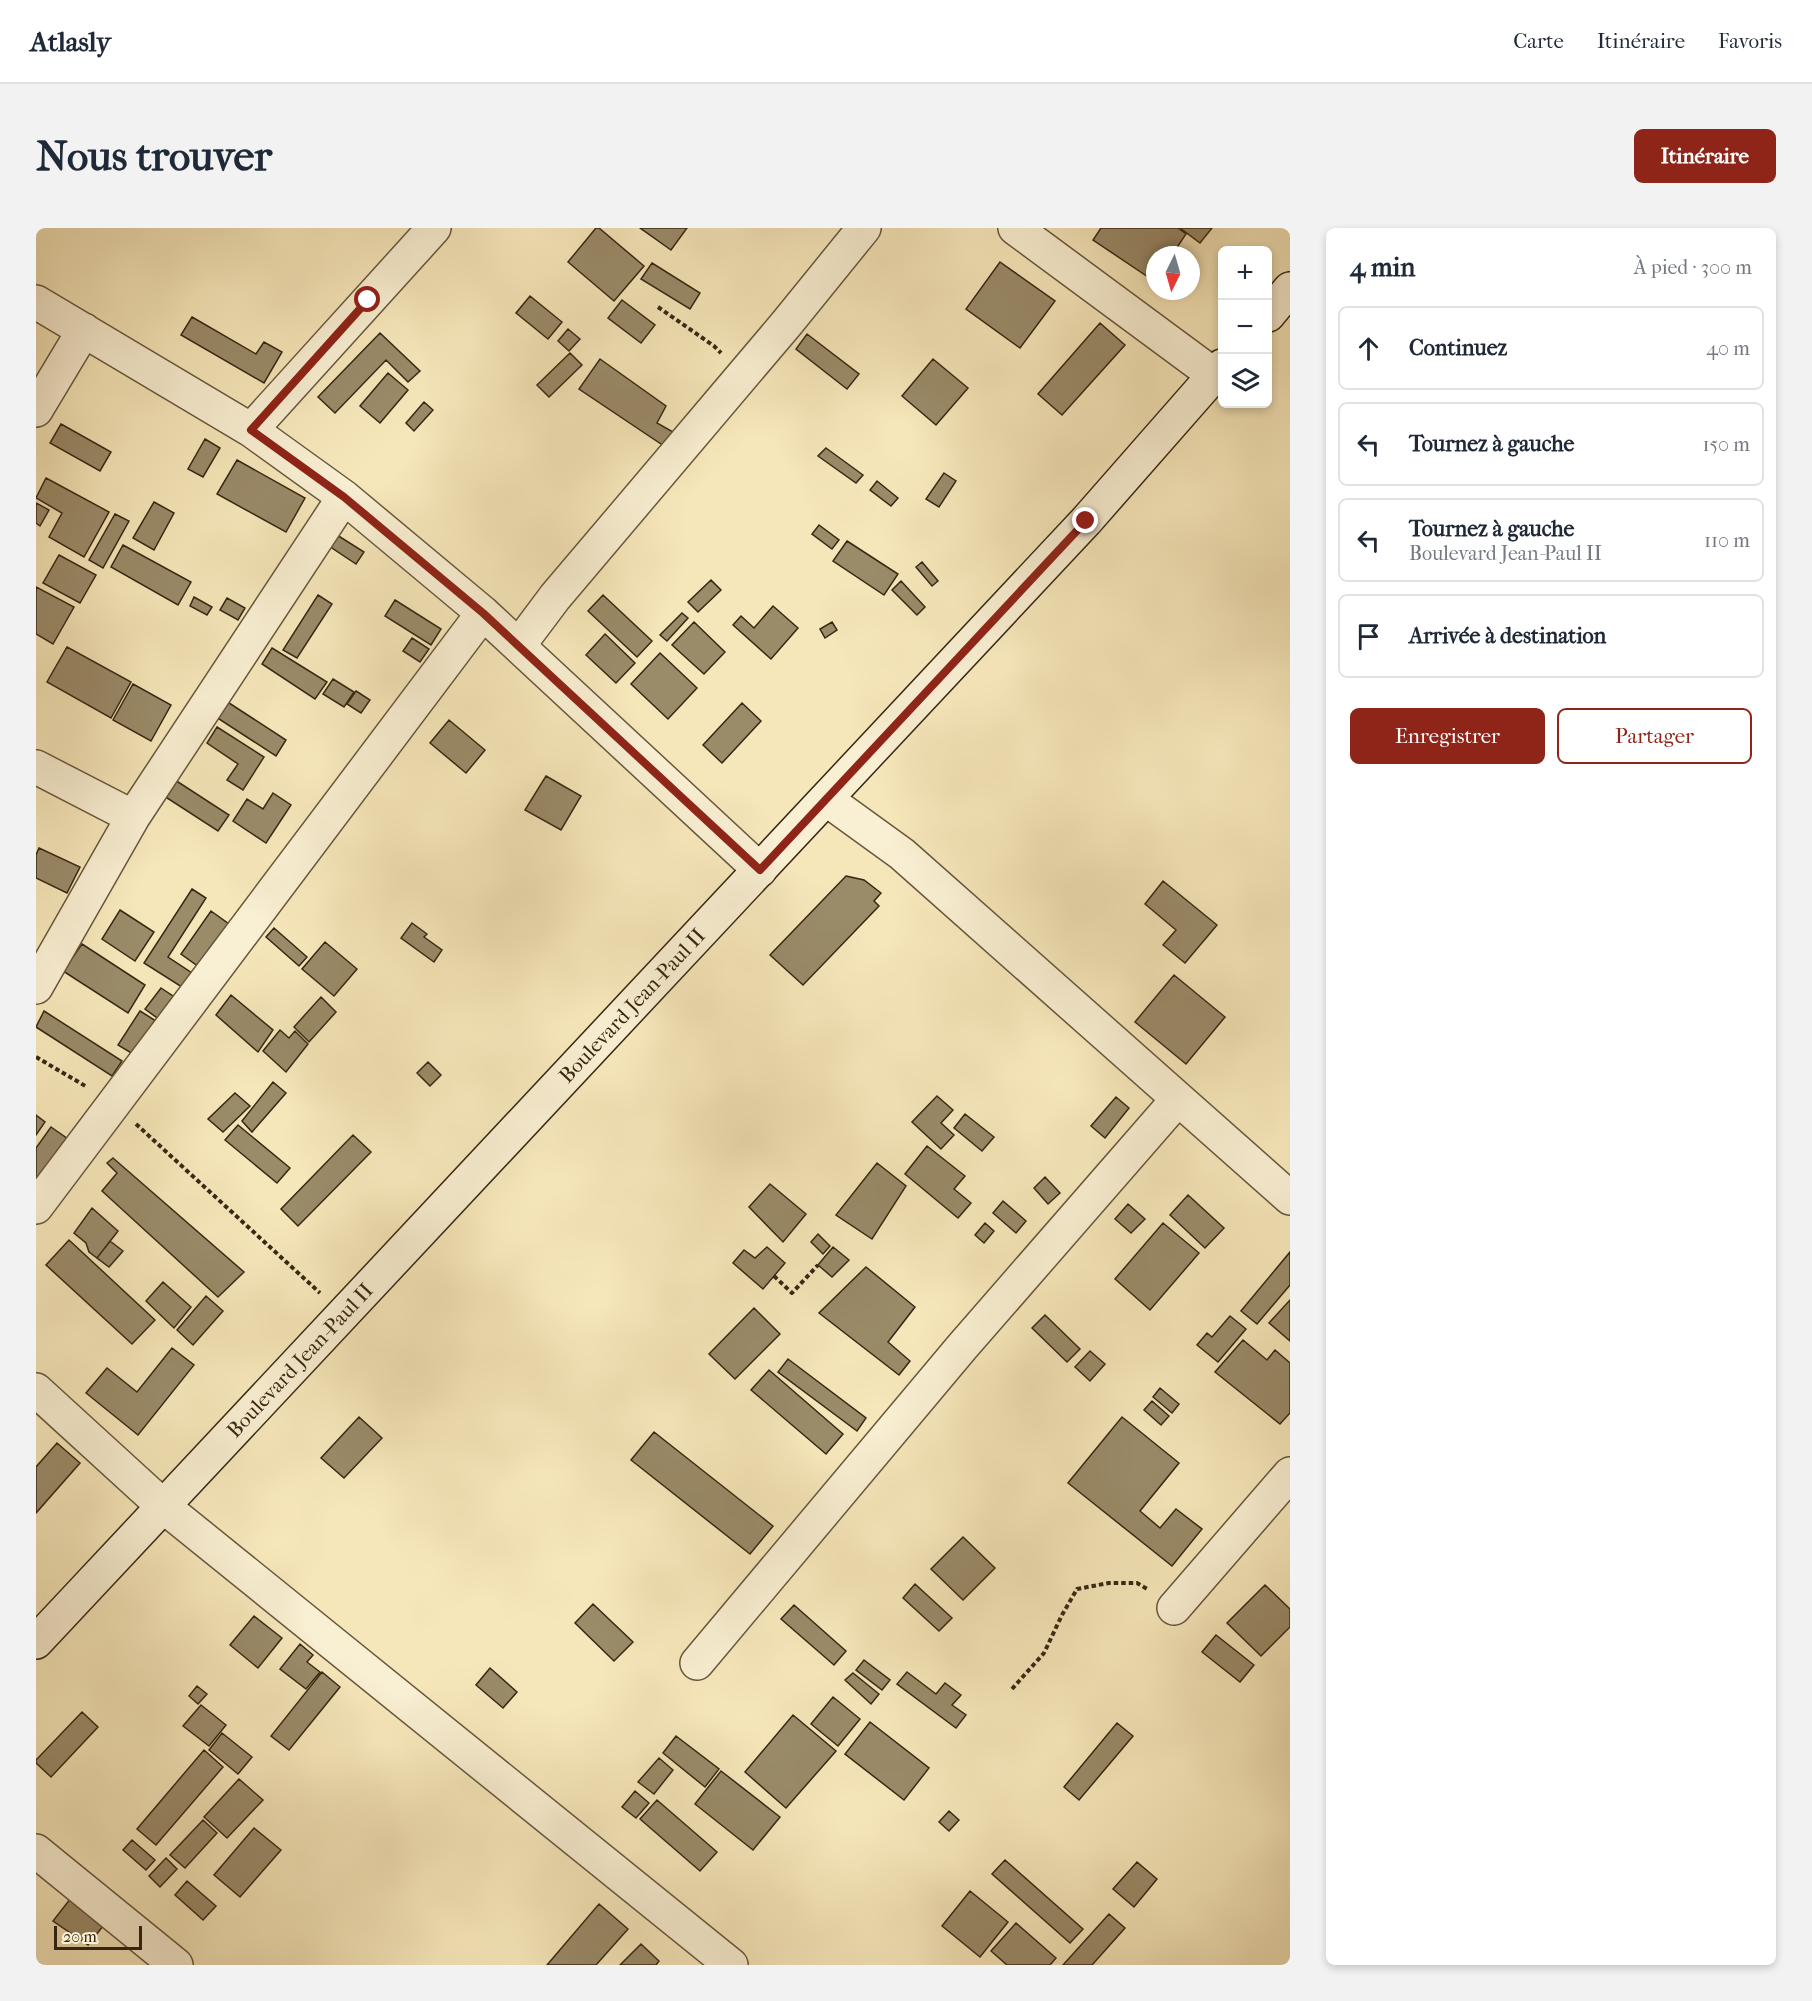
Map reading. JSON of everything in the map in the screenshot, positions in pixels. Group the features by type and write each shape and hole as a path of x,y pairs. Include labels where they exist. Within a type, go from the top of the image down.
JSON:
{"street":[{"path":"251,430 434,228"},
{"path":"519,645 555,597 864,228"},
{"path":"1015,228 1218,370"},
{"path":"1272,310 1290,289"},
{"path":"36,302 251,430 344,497 519,645 760,870"},
{"path":"36,410 84,330"},
{"name":"Boulevard Jean-Paul II","path":"36,1642 1086,521 1218,370"},
{"path":"36,987 133,817 344,497"},
{"path":"36,1207 483,613"},
{"path":"36,767 133,817"},
{"path":"826,799 902,854 1290,1198"},
{"path":"697,1663 963,1347 1178,1099"},
{"path":"36,1390 163,1506 731,1965"},
{"path":"1174,1608 1290,1474"},
{"path":"36,1851 176,1965"}],"path":[{"path":"658,307 746,370"},
{"path":"36,1057 115,1104 342,1314"},
{"path":"774,1276 792,1293 818,1265"},
{"path":"1012,1689 1044,1653 1077,1589 1109,1583 1137,1583 1174,1608"}],"building":[{"path":"596,228 599,228 644,266 614,301 568,262"},
{"path":"640,228 687,228 671,250"},
{"path":"1101,228 1178,228 1186,234 1178,246 1146,246 1146,276 1093,240"},
{"path":"1180,228 1212,228 1200,243"},
{"path":"1000,262 1055,301 1020,348 966,309"},
{"path":"652,263 700,293 690,309 641,279"},
{"path":"530,296 562,322 548,339 516,313"},
{"path":"622,300 655,325 641,343 608,318"},
{"path":"192,317 256,354 264,342 282,352 264,383 181,335"},
{"path":"1100,323 1125,345 1062,415 1038,394"},
{"path":"568,329 580,339 569,351 558,341"},
{"path":"380,333 420,371 408,382 386,360 335,413 318,397"},
{"path":"807,334 859,374 847,389 796,349"},
{"path":"570,353 582,365 549,397 537,385"},
{"path":"600,359 666,406 657,423 673,432 664,446 579,389"},
{"path":"933,359 968,388 936,425 902,396"},
{"path":"388,373 408,390 380,423 360,406"},
{"path":"424,402 433,410 414,431 406,423"},
{"path":"61,424 111,452 100,471 50,443"},
{"path":"205,439 220,448 203,477 188,469"},
{"path":"826,448 863,475 856,483 818,456"},
{"path":"237,460 305,498 286,532 217,494"},
{"path":"944,473 956,481 939,507 926,499"},
{"path":"46,478 109,512 84,557 49,537 62,513 36,498"},
{"path":"877,481 898,498 891,506 870,490"},
{"path":"154,502 174,513 154,550 133,538"},
{"path":"36,503 49,510 40,526 36,523"},
{"path":"115,514 129,521 103,568 89,560"},
{"path":"819,525 839,540 832,549 812,534"},
{"path":"337,535 364,552 356,564 329,546"},
{"path":"847,541 898,574 884,595 833,561"},
{"path":"123,545 191,582 178,605 111,567"},
{"path":"59,555 96,575 80,603 43,583"},
{"path":"922,562 938,581 932,586 916,567"},
{"path":"711,580 721,590 698,612 688,602"},
{"path":"901,581 925,607 917,615 892,590"},
{"path":"36,587 74,607 53,644 36,634"},
{"path":"318,595 332,604 297,658 283,650"},
{"path":"603,595 652,641 637,657 588,611"},
{"path":"194,597 212,607 207,615 190,606"},
{"path":"227,598 245,608 238,620 220,610"},
{"path":"395,600 441,629 431,645 385,616"},
{"path":"773,606 798,628 771,659 733,625 741,616 754,628"},
{"path":"682,613 688,618 667,641 660,635"},
{"path":"694,622 725,652 704,674 672,645"},
{"path":"832,622 837,630 825,638 820,629"},
{"path":"605,634 635,663 616,683 586,655"},
{"path":"412,638 429,649 420,662 403,651"},
{"path":"67,647 131,682 111,718 47,682"},
{"path":"272,648 327,682 315,699 262,664"},
{"path":"660,653 697,688 668,719 631,684"},
{"path":"333,679 354,692 344,707 323,694"},
{"path":"133,684 171,705 151,741 113,720"},
{"path":"356,691 370,700 361,713 347,704"},
{"path":"226,701 286,740 276,756 216,717"},
{"path":"742,703 761,721 722,763 703,745"},
{"path":"449,720 485,750 466,773 430,743"},
{"path":"217,727 264,757 243,790 227,780 238,764 207,743"},
{"path":"546,776 581,796 561,830 525,810"},
{"path":"175,780 229,815 218,831 164,796"},
{"path":"273,793 291,805 266,843 233,821 247,799 263,809"},
{"path":"39,848 80,867 67,893 36,878 36,855"},
{"path":"846,876 864,880 881,893 874,901 879,906 803,985 770,955"},
{"path":"1163,881 1217,925 1185,963 1163,945 1176,930 1145,904"},
{"path":"192,889 206,898 168,957 195,975 185,989 144,963"},
{"path":"120,910 154,932 135,961 102,939"},
{"path":"211,911 229,924 199,967 181,954"},
{"path":"412,923 427,934 424,937 442,950 434,962 401,938"},
{"path":"274,928 307,957 299,966 266,937"},
{"path":"325,942 357,969 334,996 302,969"},
{"path":"82,944 145,985 128,1013 63,971"},
{"path":"1174,975 1225,1017 1186,1064 1135,1022"},
{"path":"161,988 176,998 160,1020 145,1009"},
{"path":"231,995 273,1030 258,1052 216,1015"},
{"path":"321,997 336,1012 309,1042 294,1027"},
{"path":"44,1011 122,1061 112,1076 36,1027"},
{"path":"140,1011 156,1021 133,1054 118,1045"},
{"path":"280,1030 289,1038 295,1031 308,1044 286,1072 263,1051"},
{"path":"428,1062 441,1075 430,1086 417,1073"},
{"path":"273,1082 286,1093 252,1132 242,1121"},
{"path":"235,1093 250,1106 223,1132 208,1119"},
{"path":"937,1096 953,1110 941,1123 954,1135 941,1149 912,1122"},
{"path":"1116,1097 1129,1108 1105,1138 1091,1126"},
{"path":"965,1114 994,1137 982,1151 954,1128"},
{"path":"36,1115 45,1122 36,1135"},
{"path":"238,1125 290,1168 277,1183 225,1140"},
{"path":"51,1127 68,1139 36,1184 36,1148"},
{"path":"353,1135 371,1152 298,1226 281,1209"},
{"path":"927,1146 965,1176 954,1189 971,1203 958,1218 905,1174"},
{"path":"113,1158 244,1272 218,1297 102,1191 117,1173 107,1163"},
{"path":"877,1163 906,1186 872,1239 836,1215"},
{"path":"1045,1177 1060,1193 1048,1204 1034,1188"},
{"path":"770,1184 806,1214 783,1242 749,1207"},
{"path":"1188,1195 1224,1228 1205,1248 1170,1215"},
{"path":"1003,1201 1026,1221 1016,1233 993,1213"},
{"path":"1128,1204 1145,1219 1131,1233 1115,1219"},
{"path":"92,1208 118,1231 97,1258 89,1252 86,1243 74,1233"},
{"path":"985,1223 994,1231 984,1243 975,1235"},
{"path":"1163,1223 1199,1253 1150,1310 1115,1279"},
{"path":"818,1234 830,1246 823,1254 811,1242"},
{"path":"69,1240 155,1320 132,1344 46,1265"},
{"path":"110,1241 123,1251 109,1267 97,1258"},
{"path":"767,1247 785,1263 763,1289 733,1263 744,1250 755,1258"},
{"path":"833,1247 849,1260 832,1277 818,1265"},
{"path":"1290,1252 1290,1285 1257,1324 1241,1311"},
{"path":"866,1267 915,1307 888,1342 910,1361 899,1375 819,1313"},
{"path":"163,1282 191,1307 174,1328 146,1301"},
{"path":"206,1296 223,1311 193,1345 177,1330"},
{"path":"1290,1300 1290,1341 1269,1323"},
{"path":"754,1308 780,1334 735,1379 709,1354"},
{"path":"1045,1315 1080,1349 1067,1362 1032,1328"},
{"path":"1230,1316 1246,1329 1218,1362 1197,1345 1207,1333 1212,1337"},
{"path":"1243,1340 1267,1360 1275,1350 1290,1363 1290,1413 1280,1424 1215,1372"},
{"path":"172,1348 194,1365 138,1435 86,1393 107,1368 137,1392"},
{"path":"1090,1351 1105,1364 1090,1381 1075,1367"},
{"path":"788,1359 866,1418 857,1431 778,1372"},
{"path":"769,1370 843,1434 826,1454 751,1390"},
{"path":"1160,1388 1179,1404 1172,1413 1153,1397"},
{"path":"1152,1401 1169,1416 1161,1425 1144,1410"},
{"path":"359,1417 382,1438 344,1478 321,1458"},
{"path":"1122,1417 1179,1463 1140,1511 1160,1528 1176,1509 1202,1529 1172,1566 1068,1483"},
{"path":"654,1432 773,1526 750,1554 631,1460"},
{"path":"57,1443 80,1463 36,1513 36,1467"},
{"path":"963,1537 995,1568 963,1600 931,1569"},
{"path":"915,1584 952,1618 939,1631 903,1598"},
{"path":"1265,1585 1290,1609 1290,1627 1261,1656 1227,1623"},
{"path":"593,1604 633,1642 614,1661 575,1623"},
{"path":"794,1605 846,1651 834,1665 781,1619"},
{"path":"254,1616 282,1638 258,1668 230,1645"},
{"path":"1216,1635 1254,1665 1240,1682 1202,1652"},
{"path":"300,1644 313,1655 307,1662 320,1672 306,1689 280,1669"},
{"path":"864,1660 890,1680 882,1690 856,1670"},
{"path":"490,1668 517,1692 503,1708 476,1685"},
{"path":"322,1672 340,1687 289,1750 271,1736"},
{"path":"907,1672 936,1694 945,1683 961,1695 952,1705 966,1715 956,1728 897,1684"},
{"path":"853,1673 879,1694 871,1704 845,1680"},
{"path":"197,1686 207,1694 198,1704 189,1696"},
{"path":"833,1697 860,1719 838,1746 811,1724"},
{"path":"201,1705 226,1725 209,1746 183,1726"},
{"path":"82,1712 98,1727 51,1777 36,1763 36,1760"},
{"path":"793,1715 836,1751 786,1808 745,1772"},
{"path":"870,1722 929,1768 904,1800 845,1754"},
{"path":"1117,1723 1133,1736 1079,1800 1064,1787"},
{"path":"222,1733 252,1757 238,1774 209,1750"},
{"path":"676,1736 719,1769 705,1787 663,1753"},
{"path":"204,1750 223,1767 156,1845 137,1829"},
{"path":"659,1758 673,1770 654,1794 638,1782"},
{"path":"721,1771 780,1817 753,1850 695,1804"},
{"path":"239,1779 263,1800 227,1838 204,1817"},
{"path":"635,1791 649,1803 636,1818 622,1807"},
{"path":"657,1800 717,1852 700,1871 640,1819"},
{"path":"949,1811 959,1820 949,1831 939,1822"},
{"path":"203,1820 217,1833 185,1868 170,1855"},
{"path":"254,1828 281,1850 240,1897 214,1875"},
{"path":"132,1840 155,1860 146,1870 123,1850"},
{"path":"166,1858 177,1869 160,1887 149,1876"},
{"path":"1005,1860 1083,1929 1070,1943 992,1874"},
{"path":"1137,1862 1157,1879 1134,1907 1113,1889"},
{"path":"187,1881 216,1906 203,1920 175,1895"},
{"path":"970,1891 1008,1922 980,1957 942,1926"},
{"path":"74,1894 107,1921 88,1945 53,1921"},
{"path":"599,1904 628,1929 596,1965 547,1965"},
{"path":"1109,1914 1125,1928 1092,1965 1063,1965"},
{"path":"1016,1923 1056,1958 1050,1965 1007,1965 991,1951"},
{"path":"641,1944 659,1961 656,1965 620,1965"}],"route":[{"path":"368,300 251,430 344,497 483,613 760,870 1086,521"}]}
